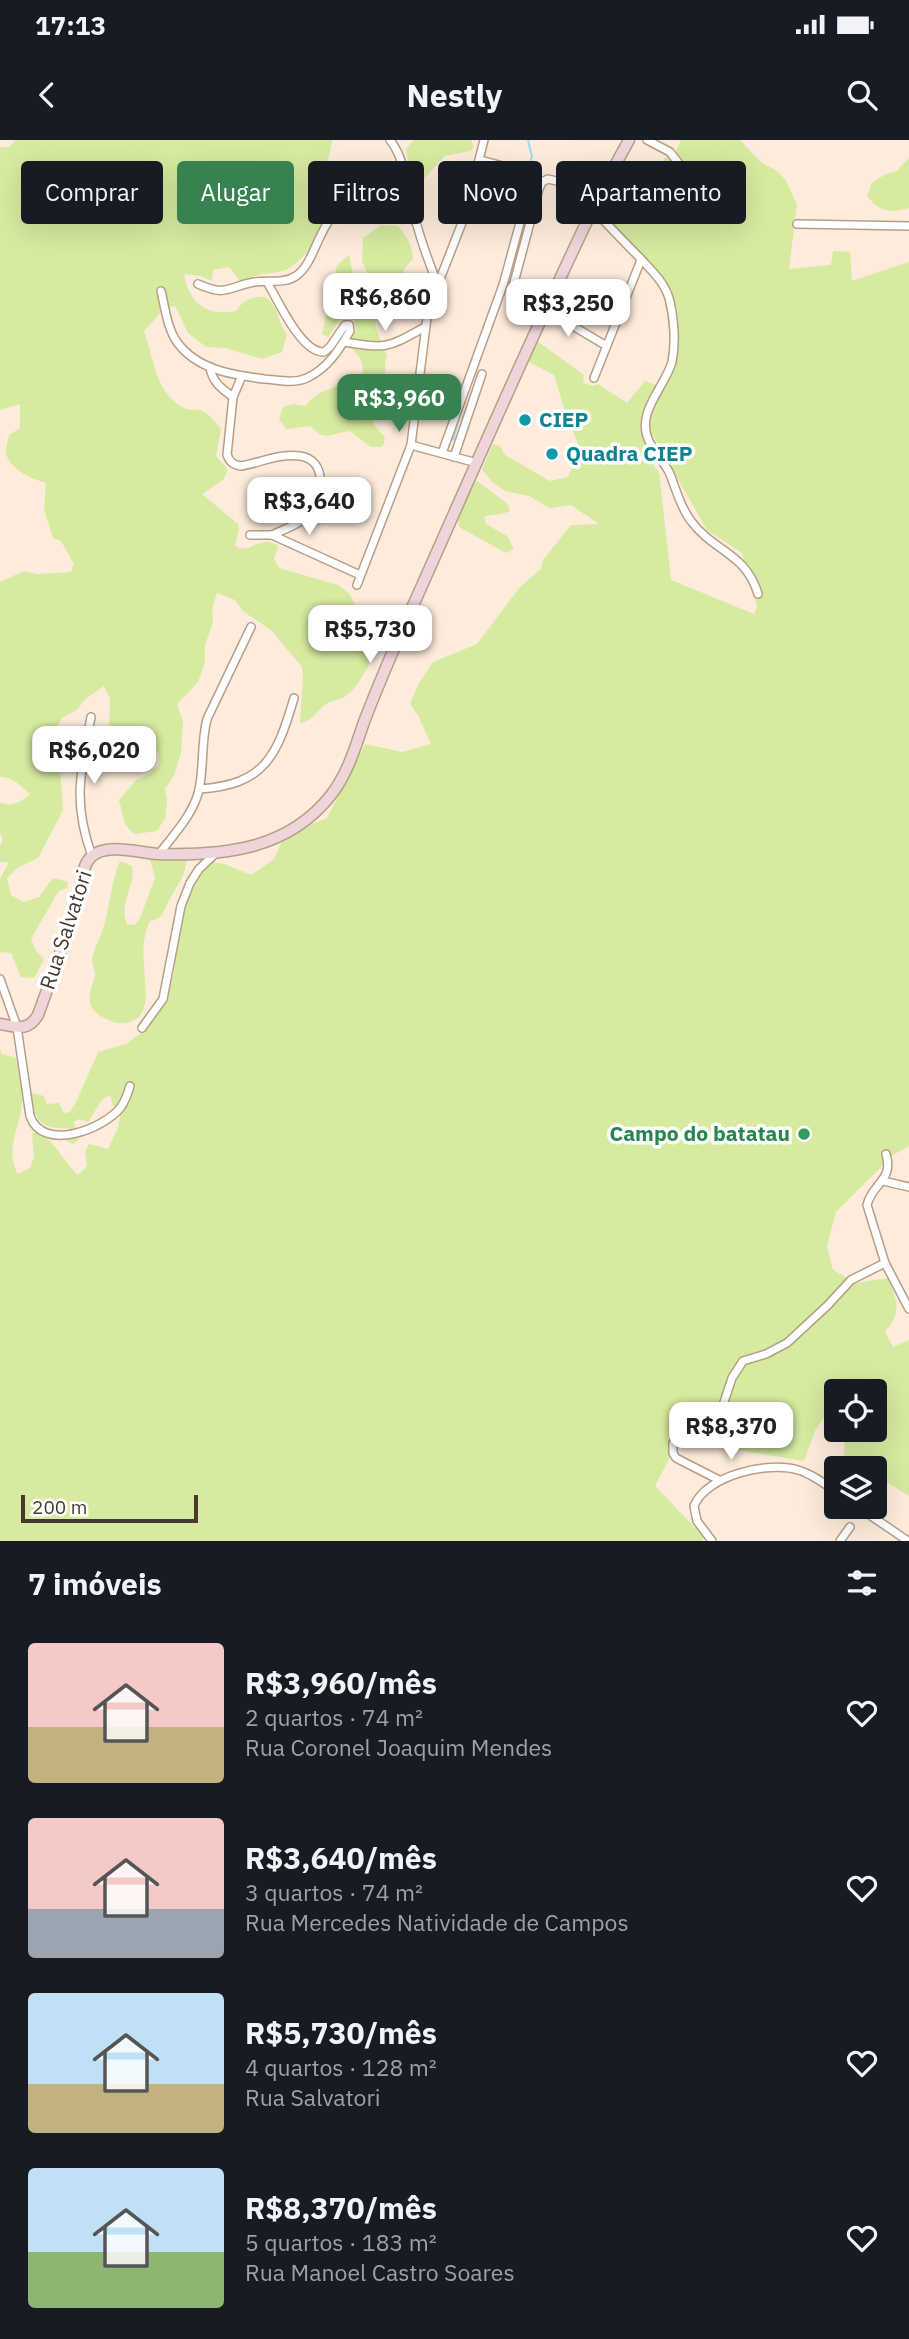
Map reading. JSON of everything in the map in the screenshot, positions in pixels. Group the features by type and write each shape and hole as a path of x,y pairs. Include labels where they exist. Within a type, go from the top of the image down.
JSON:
{"street":[{"path":"390,140 400,161"},
{"path":"357,585 411,446 429,310 465,215 484,140"},
{"name":"Rua Salvatori","path":"618,161 629,140"},
{"path":"647,140 670,152 677,161"},
{"path":"442,453 503,285 530,183 525,172 480,160"},
{"path":"511,295 539,189 542,182 548,179 556,181"},
{"path":"198,284 222,292 257,282 284,281 295,277 302,271 326,224"},
{"path":"417,224 439,286"},
{"name":"Rua Salvatori","path":"17,1027 29,1026 38,1015 76,905 85,868 92,856 102,850 159,854 233,852 260,845 285,833 307,819 330,797 342,780 353,756 385,670 585,224"},
{"path":"607,224 654,271 668,297 674,330 674,350 671,365 645,421 647,438 668,470 691,521 716,545 743,563 755,581 758,594"},
{"path":"797,224 909,226"},
{"path":"594,378 641,260"},
{"path":"160,290 178,344 211,367 242,376 297,381 308,377 328,364 350,331 349,325 345,325 324,352 312,350 302,342 267,282"},
{"path":"546,310 605,345"},
{"path":"344,342 386,347 425,327"},
{"path":"211,367 212,378 233,397"},
{"path":"454,457 482,374"},
{"path":"242,376 233,397 227,454 234,465 248,465 283,456 301,456 312,460 318,468 321,480 317,498 309,514 297,524 272,535 250,536"},
{"path":"411,446 477,463"},
{"path":"272,535 360,575"},
{"path":"159,854 187,817 199,789 207,719 251,627"},
{"path":"199,789 231,785 256,773 268,762 278,745 294,698"},
{"path":"91,717 79,800 82,828 92,856"},
{"path":"142,1028 163,999 181,906 190,883 217,852"},
{"path":"0,979 17,1027 30,1116 37,1126 50,1133 65,1136 91,1128 120,1108 130,1086"},
{"path":"0,1024 17,1027"},
{"path":"886,1154 889,1164 883,1181 869,1196 867,1205 886,1264 909,1309"},
{"path":"883,1181 909,1187"},
{"path":"719,1480 676,1458 673,1443 707,1429 720,1414 732,1378 743,1361 766,1354 787,1343 851,1280 886,1264"},
{"path":"712,1541 697,1521 694,1506 705,1490 719,1480 754,1470 777,1468 797,1469 824,1484"},
{"path":"876,1519 908,1541"},
{"path":"841,1541 849,1527"}],"green space":[{"path":"15,140 332,140 326,161 308,161 308,224 324,224 300,260 285,270 241,282 229,267 213,270 212,281 201,276 184,274 190,293 208,310 236,311 250,299 267,299 272,303 287,334 282,352 262,359 225,348 206,347 188,333 175,306 165,308 144,331 157,374 167,393 184,408 204,411 221,429 216,456 228,470 223,480 202,494 238,524 235,546 243,548 266,542 276,544 278,548 274,559 279,568 338,585 349,593 366,618 386,634 363,676 352,690 345,697 326,704 313,717 300,724 302,667 272,631 243,611 235,600 217,593 212,609 213,623 205,645 205,663 198,682 177,704 183,722 181,753 174,775 165,789 165,818 157,831 134,834 125,824 119,800 136,780 149,774 159,764 159,753 120,737 109,739 110,699 104,686 84,700 78,709 62,718 53,733 63,754 60,768 63,810 38,858 17,868 7,878 11,895 24,902 39,897 53,878 68,882 68,887 58,892 31,939 36,951 44,959 34,978 21,977 11,953 0,952 0,879 9,862 0,862 0,846 3,840 0,833 0,803 16,803 30,794 13,780 0,777 0,582 24,571 37,574 71,572 74,564 61,541 53,538 44,509 46,483 16,468 6,453 9,435 20,428 20,404 0,410 0,147 10,147"},
{"path":"414,140 471,140 474,147 470,151 445,156 424,179 424,161 408,161 406,149"},
{"path":"681,140 740,140 761,162 777,171 786,180 797,205 789,269 831,265 833,251 850,252 852,281 909,262 909,1146 893,1155 836,1212 827,1246 833,1270 856,1283 889,1278 896,1300 896,1312 885,1332 893,1347 909,1340 909,1496 887,1482 887,1456 844,1455 845,1442 887,1442 887,1379 824,1379 824,1417 815,1431 804,1461 679,1440 655,1486 704,1537 701,1541 0,1541 0,1049 2,1054 16,1058 21,1086 21,1112 12,1156 18,1174 30,1168 34,1157 32,1133 40,1133 51,1142 78,1175 87,1166 85,1152 89,1144 108,1149 118,1128 120,1116 110,1095 102,1100 88,1122 79,1119 74,1122 78,1140 73,1144 67,1142 69,1128 51,1127 40,1121 34,1110 31,1093 44,1096 47,1104 59,1103 64,1113 70,1112 98,1052 126,1044 144,1031 174,974 178,929 186,899 198,876 212,862 225,864 251,875 274,859 281,843 295,831 327,818 365,744 402,752 431,744 410,704 419,683 433,662 477,644 520,587 541,569 543,560 571,525 599,524 571,505 550,508 529,496 505,491 492,482 482,469 493,444 500,446 505,455 550,481 568,477 580,448 566,415 554,375 527,361 536,340 584,375 583,383 593,386 598,384 627,403 645,381 656,385 642,416 641,431 656,462 653,465 659,472 671,580 754,614 757,606 742,553 707,530 647,425 678,355 672,302 661,276 628,244 613,224 746,224 746,161 663,161 668,155 673,158"},
{"path":"909,157 909,208 896,211 881,209 867,196 872,183 897,171"},
{"path":"381,225 398,226 412,249 413,259 403,270 405,279 410,283 407,302 399,311 383,299 375,312 376,327 387,356 384,383 371,416 372,422 385,437 384,444 381,447 371,447 350,431 324,436 311,426 286,429 279,419 283,407 293,404 306,406 316,395 349,378 362,379 361,360 348,345 356,331 354,320 341,318 328,337 322,334 327,312 339,292 337,267 349,255 355,284 375,294 376,289 362,262 363,238"},
{"path":"477,481 508,504 510,511 484,517 486,524 507,536 514,549 506,553 459,527 462,502"},
{"path":"180,858 187,861 182,877 164,912 159,918 150,921 146,933 146,996 141,1014 127,1022 110,1021 91,1006 90,994 95,975 92,959 103,929 120,861 132,866 125,916 127,924 135,925 155,878 150,859"}],"waterway":[{"path":"518,243 536,179 529,165 532,157 528,140"},
{"path":"487,340 505,289"},
{"path":"453,440 462,407"}],"place":[{"name":"CIEP","path":"525,420"},
{"name":"Quadra CIEP","path":"552,454"},
{"name":"Campo do batatau","path":"804,1134"}]}
